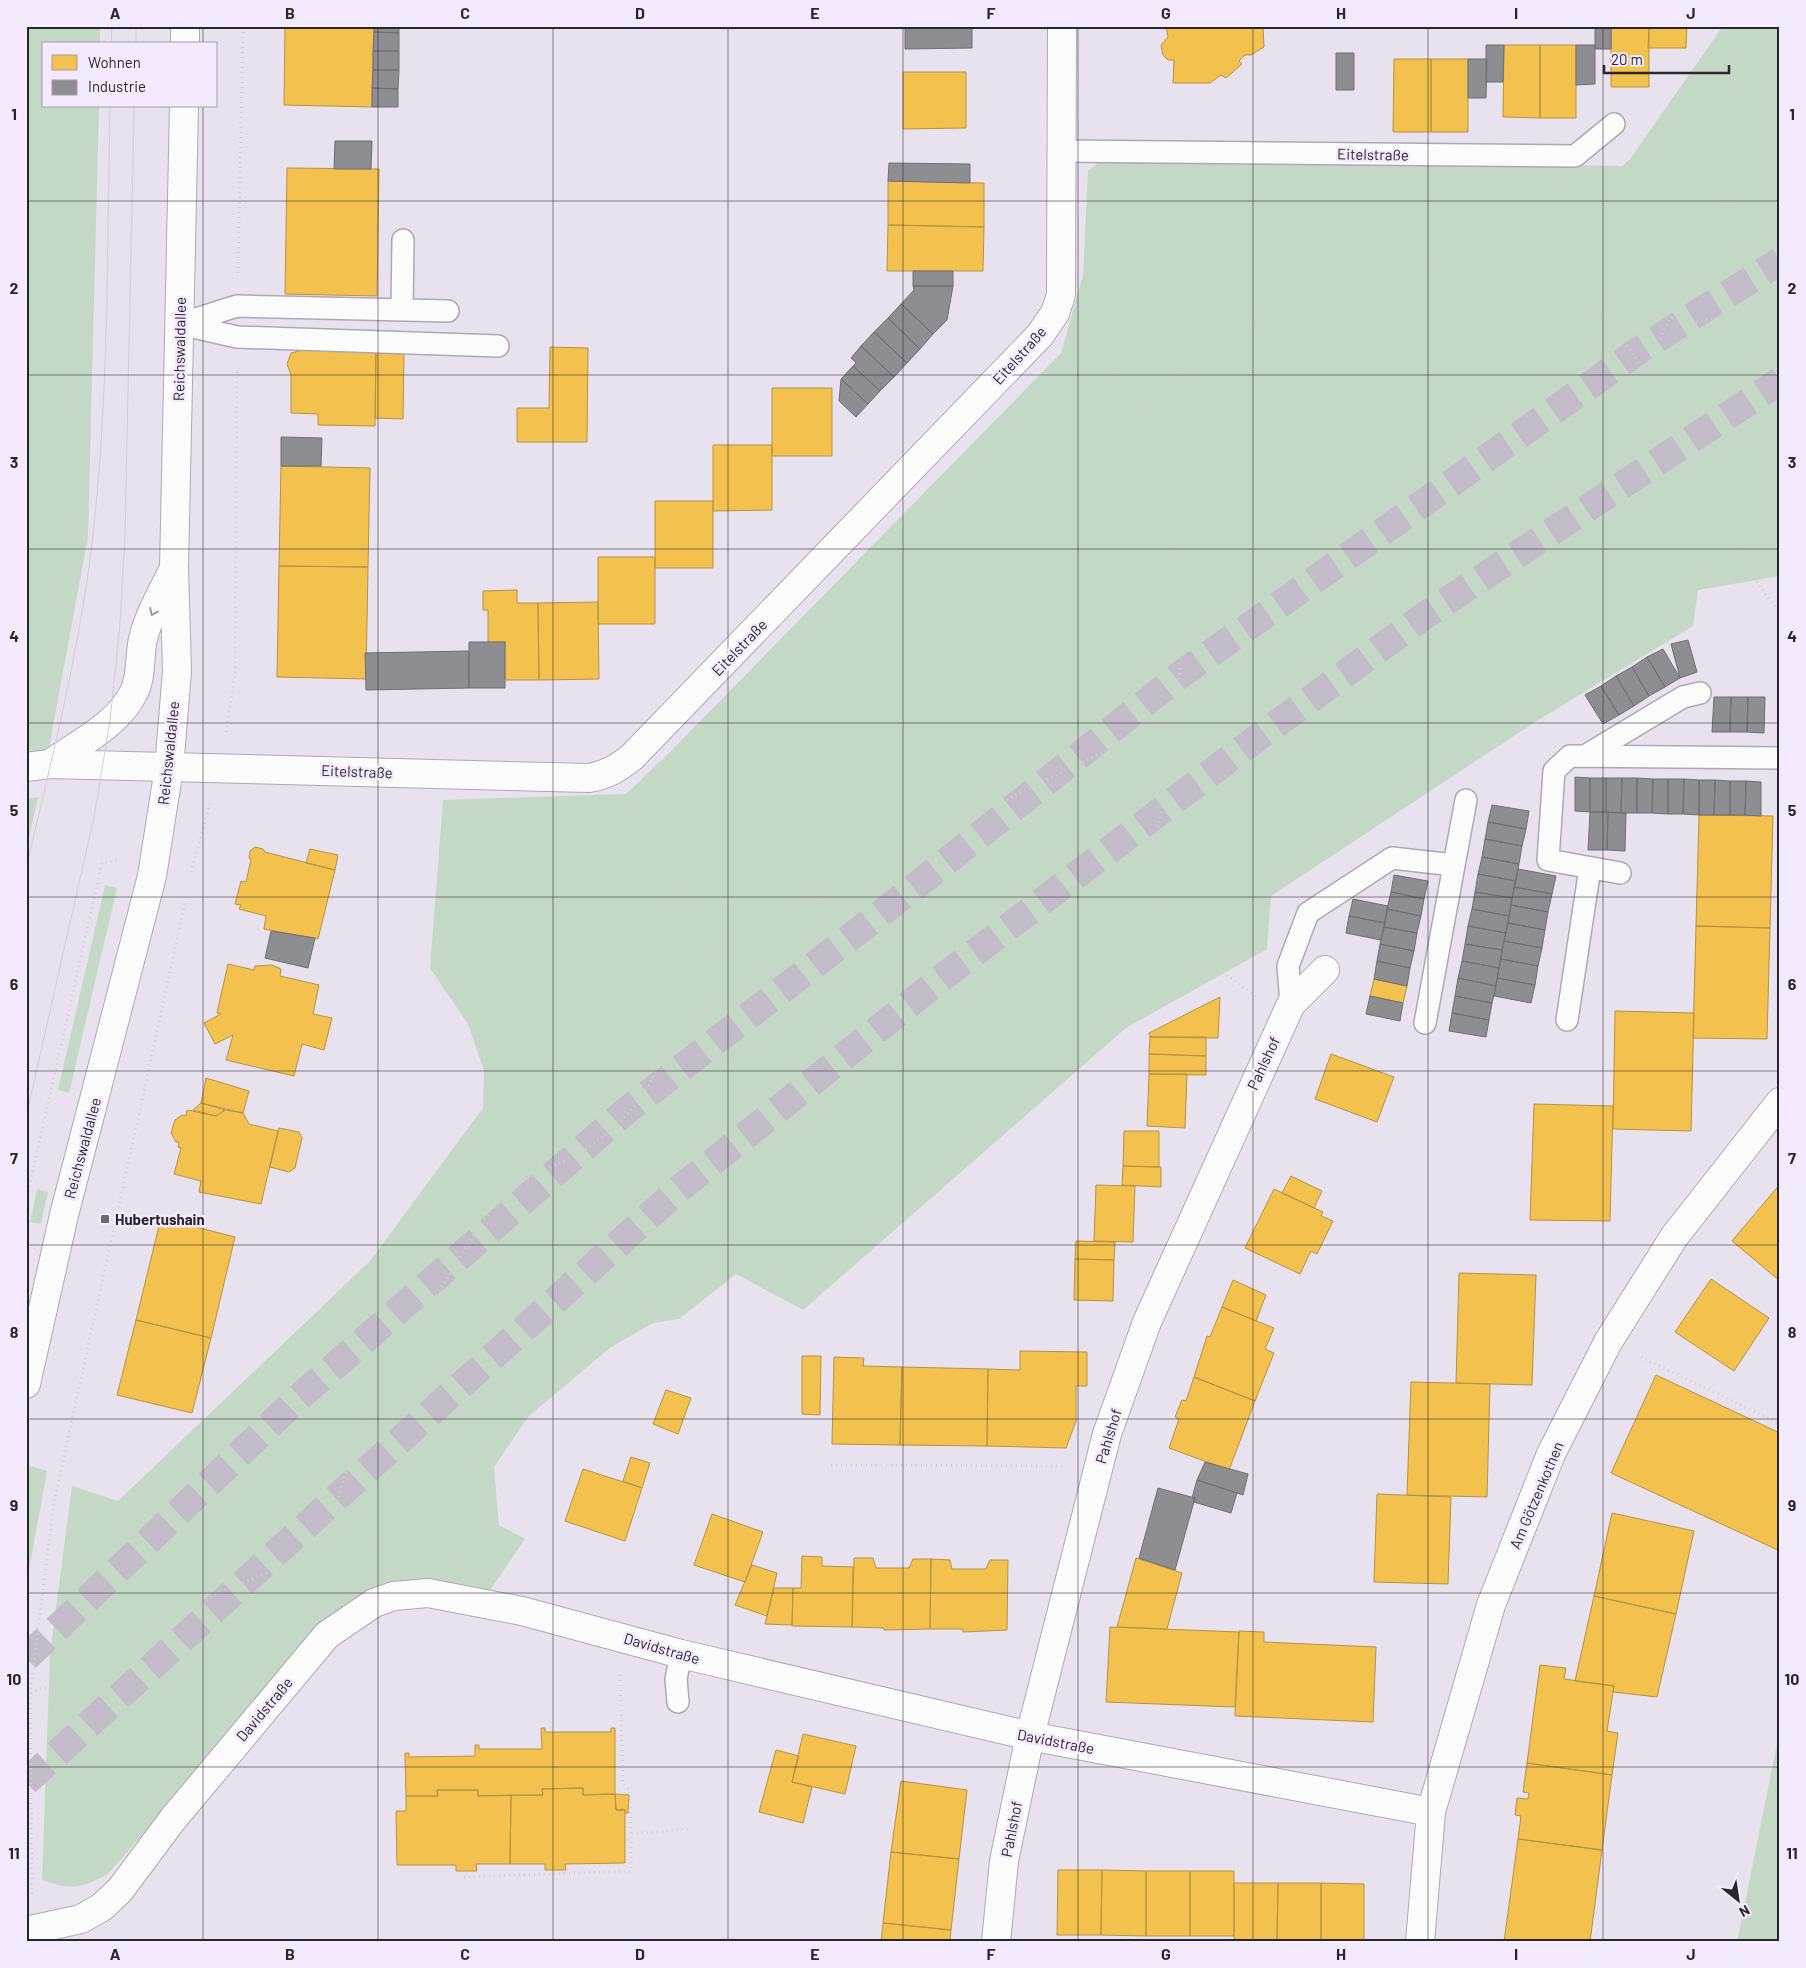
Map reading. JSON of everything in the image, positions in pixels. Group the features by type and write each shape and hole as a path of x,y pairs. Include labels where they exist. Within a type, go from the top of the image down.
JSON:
{"street":[{"path":"185,26 185,42"},
{"name":"Eitelstraße","path":"38,766 220,768 589,778 607,775 619,768 632,757 1040,335 1055,313 1061,295 1062,26"},
{"name":"Reichswaldallee","path":"26,1384 64,1215 152,876 169,768 177,671 174,568 184,108"},
{"path":"38,766 110,721 134,692 142,641 150,618 174,568"},
{"name":"Pahlshof","path":"996,1942 1004,1862 1030,1736 1107,1434 1147,1322 1291,1004 1325,970"},
{"name":"Am Götzenkothen","path":"1420,1942 1431,1812 1491,1605 1551,1454 1608,1342 1674,1236 1780,1102"},
{"name":"Davidstraße","path":"29,1930 81,1919 102,1907 120,1890 173,1819 327,1635 374,1604 394,1596 428,1593 522,1611 681,1654 1030,1736 1431,1812"}],"lane":[{"name":"Eitelstraße","path":"1061,151 1575,156 1614,124"},
{"path":"402,310 403,240"},
{"path":"180,324 237,306 448,311"},
{"path":"180,324 237,337 498,346"},
{"path":"1585,756 1683,697 1700,693"},
{"path":"1620,873 1548,860 1554,771 1570,756 1780,758"},
{"path":"1425,1023 1466,800"},
{"path":"1291,1004 1288,966 1308,913 1392,858 1454,865"},
{"path":"1566,1020 1590,868"},
{"path":"678,1702 676,1679 681,1654"}],"path":[{"path":"237,306 243,26"},
{"path":"1644,371 1670,318 1696,272 1780,86"},
{"path":"1140,405 1239,329 1287,300 1323,282 1396,265 1455,261 1500,264 1527,270 1576,292 1605,313 1644,371 1711,490 1760,587 1780,613"},
{"path":"1605,313 1670,318 1694,322 1780,307"},
{"path":"1055,313 1094,350 1140,405 1157,464 1173,540 1180,659 1177,716 1153,861 1162,894 1174,922 1192,945 1212,965 1258,998 1291,1004"},
{"path":"191,875 220,768 235,674 237,337"},
{"path":"325,1546 354,1444 406,1345 482,1220 518,1184 585,1150 613,1129 634,1107 648,1088 662,1060 688,993 702,965 717,950 967,819 1177,716"},
{"path":"619,768 717,950"},
{"path":"29,1930 28,1694 54,1502 187,895"},
{"path":"1608,1342 1780,1424"},
{"path":"831,1465 1098,1466"},
{"path":"28,1694 70,1680 148,1630 212,1595 325,1546 389,1545 446,1557"},
{"path":"464,1877 631,1871 629,1789 623,1784 620,1665 627,1638"},
{"path":"630,1834 690,1829"}],"green space":[{"path":"26,26 100,26 100,42 42,42 42,108 99,108 88,537 49,748 26,755"},
{"path":"1723,26 1780,26 1780,576 1698,590 1693,626 1535,722 1271,896 1267,949 1126,1028 803,1310 736,1274 679,1319 653,1323 611,1347 528,1417 494,1467 499,1525 525,1539 484,1599 414,1588 296,1660 108,1874 83,1885 69,1887 42,1880 50,1654 72,1486 118,1501 370,1261 483,1108 484,1071 468,1024 430,968 443,800 626,794 670,752 1061,353 1083,275 1088,171 1109,154 1622,166 1630,159"},
{"path":"38,797 26,851 26,799"},
{"path":"105,885 117,888 69,1093 58,1090"},
{"path":"37,1189 48,1192 41,1224 30,1222"},
{"path":"30,1466 47,1471 29,1570 26,1611 26,1486"},
{"path":"1780,1729 1780,1942 1737,1942"}],"building: Wohnen":[{"path":"285,26 374,26 372,107 284,105"},
{"path":"1166,26 1263,26 1264,47 1251,55 1245,55 1239,61 1242,64 1226,78 1221,75 1210,83 1173,83 1174,60 1168,60 1163,55 1161,45 1168,37"},
{"path":"1611,26 1649,26 1649,87 1611,87"},
{"path":"1649,26 1687,26 1686,48 1648,48"},
{"path":"1504,45 1540,45 1540,118 1503,117"},
{"path":"1540,45 1576,45 1576,118 1540,118"},
{"path":"1394,59 1431,59 1431,132 1393,132"},
{"path":"1431,59 1468,59 1468,132 1431,132"},
{"path":"903,72 966,72 966,128 903,129"},
{"path":"287,168 379,169 377,296 285,294"},
{"path":"888,181 984,183 984,227 888,225"},
{"path":"888,225 984,227 983,271 887,271"},
{"path":"376,347 375,426 318,425 318,414 291,413 291,375 287,364 291,353 303,350"},
{"path":"550,347 588,348 587,442 517,442 517,408 549,408"},
{"path":"376,353 404,354 403,419 375,418"},
{"path":"772,388 832,388 832,456 772,456"},
{"path":"713,445 772,445 772,510 713,511"},
{"path":"281,466 370,468 368,567 279,566"},
{"path":"655,501 713,501 713,568 655,568"},
{"path":"598,557 655,557 655,624 598,624"},
{"path":"279,566 368,567 366,679 277,677"},
{"path":"517,590 517,603 538,603 539,680 505,680 505,642 488,642 488,610 483,610 483,591"},
{"path":"598,602 599,679 539,680 538,603"},
{"path":"1699,815 1773,816 1770,928 1696,926"},
{"path":"255,847 263,849 265,852 335,870 318,939 264,929 266,916 239,909 241,905 235,904 241,881 246,882 251,859 249,858 250,851"},
{"path":"310,849 338,855 335,870 306,863"},
{"path":"1696,926 1770,928 1767,1039 1693,1038"},
{"path":"228,964 254,970 255,966 272,965 281,969 280,976 319,985 313,1014 332,1018 324,1050 302,1044 294,1076 226,1060 233,1035 215,1044 204,1023 221,1014 217,1013"},
{"path":"1374,979 1407,986 1403,1003 1370,996"},
{"path":"1220,997 1218,1038 1150,1037 1149,1033"},
{"path":"1615,1011 1694,1013 1691,1131 1613,1129"},
{"path":"1150,1037 1206,1037 1206,1056 1149,1054"},
{"path":"1149,1054 1206,1056 1206,1075 1149,1074"},
{"path":"1331,1054 1394,1077 1377,1122 1315,1099"},
{"path":"1149,1074 1187,1074 1185,1128 1147,1126"},
{"path":"206,1078 249,1091 243,1113 201,1103"},
{"path":"201,1103 225,1110 216,1116 193,1110"},
{"path":"1534,1104 1613,1106 1610,1221 1530,1220"},
{"path":"187,1110 216,1116 225,1110 243,1113 249,1124 278,1131 261,1204 199,1192 201,1181 174,1174 181,1148 178,1147 179,1142 176,1142 171,1133 175,1120 182,1115 186,1116"},
{"path":"279,1128 299,1132 302,1138 295,1168 289,1172 270,1167"},
{"path":"1124,1131 1159,1131 1159,1167 1123,1166"},
{"path":"1123,1166 1161,1167 1161,1187 1122,1185"},
{"path":"1291,1176 1322,1191 1314,1208 1282,1193"},
{"path":"1780,1184 1780,1281 1732,1241"},
{"path":"1096,1185 1135,1186 1133,1242 1094,1241"},
{"path":"1274,1189 1323,1212 1321,1216 1333,1221 1317,1254 1311,1251 1300,1274 1245,1248"},
{"path":"161,1218 235,1237 211,1338 136,1320"},
{"path":"1076,1241 1115,1242 1114,1260 1075,1259"},
{"path":"1075,1259 1114,1260 1113,1301 1074,1300"},
{"path":"1459,1273 1536,1275 1532,1385 1456,1383"},
{"path":"1711,1279 1769,1318 1734,1371 1675,1332"},
{"path":"1233,1280 1266,1295 1256,1321 1222,1307"},
{"path":"1222,1307 1274,1328 1265,1349 1274,1353 1255,1401 1194,1377 1207,1336 1210,1337"},
{"path":"136,1320 211,1338 192,1413 117,1395"},
{"path":"1020,1351 1087,1352 1087,1386 1076,1386 1076,1421 1066,1448 987,1446 988,1369 1020,1370"},
{"path":"802,1356 821,1356 820,1415 802,1414"},
{"path":"834,1357 864,1358 863,1366 902,1367 900,1445 832,1444"},
{"path":"902,1367 988,1369 987,1446 900,1445"},
{"path":"1656,1375 1780,1433 1780,1551 1611,1473"},
{"path":"1194,1377 1255,1401 1229,1470 1169,1448 1179,1419 1175,1417 1182,1400 1186,1401"},
{"path":"1411,1382 1490,1384 1487,1497 1407,1495"},
{"path":"666,1390 691,1398 678,1434 653,1424"},
{"path":"631,1457 650,1463 642,1488 623,1481"},
{"path":"583,1469 642,1488 625,1541 565,1521"},
{"path":"1377,1494 1451,1497 1448,1584 1374,1582"},
{"path":"1612,1513 1694,1531 1676,1614 1594,1596"},
{"path":"712,1514 763,1532 745,1582 694,1565"},
{"path":"802,1556 822,1557 822,1566 853,1567 852,1627 792,1626 793,1588 801,1588"},
{"path":"854,1558 873,1558 876,1568 909,1568 913,1559 931,1559 930,1629 884,1630 884,1628 852,1627"},
{"path":"1136,1558 1182,1573 1167,1629 1117,1627"},
{"path":"931,1559 950,1560 952,1569 986,1569 990,1560 1008,1560 1007,1630 963,1632 963,1629 930,1629"},
{"path":"752,1565 777,1573 767,1616 735,1605"},
{"path":"774,1588 793,1588 792,1625 765,1624"},
{"path":"1594,1596 1676,1614 1657,1697 1613,1692 1614,1686 1575,1681"},
{"path":"1110,1627 1239,1632 1235,1707 1106,1702"},
{"path":"1239,1631 1264,1632 1264,1642 1376,1647 1373,1722 1235,1716"},
{"path":"1540,1665 1566,1668 1564,1679 1614,1686 1607,1731 1618,1733 1612,1775 1527,1763"},
{"path":"541,1728 545,1728 545,1732 611,1732 611,1728 615,1728 615,1794 583,1795 583,1788 542,1789 543,1795 478,1796 478,1790 437,1790 438,1796 406,1796 405,1753 409,1753 409,1757 475,1756 475,1745 479,1745 479,1749 542,1749"},
{"path":"803,1734 856,1746 845,1794 792,1782"},
{"path":"776,1750 799,1756 792,1782 812,1787 803,1823 759,1812"},
{"path":"1527,1763 1612,1775 1602,1850 1518,1839 1521,1816 1515,1815 1517,1798 1528,1799 1529,1793 1523,1792"},
{"path":"901,1781 967,1790 959,1859 891,1852"},
{"path":"583,1788 583,1795 615,1794 616,1810 625,1810 625,1863 565,1864 566,1870 545,1870 545,1864 510,1864 511,1795 543,1795 542,1789"},
{"path":"437,1790 478,1790 478,1796 511,1795 510,1864 476,1864 477,1871 456,1871 456,1865 397,1865 396,1811 406,1811 406,1796 438,1796"},
{"path":"615,1794 629,1795 628,1813 625,1813 625,1810 616,1810"},
{"path":"1518,1839 1602,1850 1590,1942 1504,1942"},
{"path":"891,1852 959,1859 951,1930 883,1923"},
{"path":"1058,1870 1102,1870 1101,1935 1057,1935"},
{"path":"1102,1870 1146,1871 1146,1936 1101,1935"},
{"path":"1146,1871 1190,1871 1190,1936 1146,1936"},
{"path":"1190,1871 1234,1871 1234,1936 1190,1936"},
{"path":"1234,1883 1278,1883 1277,1942 1234,1942"},
{"path":"1278,1883 1321,1883 1321,1942 1277,1942"},
{"path":"1321,1883 1364,1884 1364,1942 1321,1942"},
{"path":"883,1923 951,1930 950,1942 881,1942"}],"building: Industrie":[{"path":"374,26 399,26 399,33 374,32"},
{"path":"905,26 972,26 972,48 905,49"},
{"path":"1595,26 1611,26 1611,49 1595,49"},
{"path":"374,32 399,33 399,51 373,51"},
{"path":"1486,45 1504,45 1503,82 1486,82"},
{"path":"1576,45 1595,45 1595,84 1576,85"},
{"path":"373,51 399,51 399,70 373,70"},
{"path":"1336,53 1354,53 1354,90 1336,90"},
{"path":"1468,59 1487,59 1486,98 1468,98"},
{"path":"373,70 399,70 398,89 372,88"},
{"path":"372,88 398,89 398,107 372,107"},
{"path":"335,141 372,141 371,169 334,169"},
{"path":"889,163 970,164 970,183 888,181"},
{"path":"913,271 953,271 953,286 913,286"},
{"path":"913,286 953,286 947,320 933,334 901,304 914,290"},
{"path":"901,304 933,334 920,349 888,318"},
{"path":"888,318 920,349 907,363 874,332"},
{"path":"874,332 907,363 894,377 861,346"},
{"path":"861,346 894,377 880,391 853,366 856,363 851,358"},
{"path":"853,366 880,391 868,404 841,379"},
{"path":"841,379 868,404 856,417 839,401"},
{"path":"281,437 322,438 321,466 281,466"},
{"path":"1688,640 1697,672 1680,678 1671,644"},
{"path":"469,642 505,642 505,688 469,688"},
{"path":"1663,649 1680,678 1665,687 1647,657"},
{"path":"469,651 469,688 366,690 365,653"},
{"path":"1647,657 1665,687 1649,696 1632,667"},
{"path":"1632,667 1649,696 1634,706 1616,676"},
{"path":"1616,676 1634,706 1619,715 1601,686"},
{"path":"1601,686 1619,715 1603,724 1585,695"},
{"path":"1714,697 1731,697 1730,732 1712,732"},
{"path":"1731,697 1748,697 1747,732 1730,732"},
{"path":"1748,697 1765,697 1764,733 1747,732"},
{"path":"1575,777 1590,778 1590,812 1575,811"},
{"path":"1590,778 1606,778 1606,812 1590,812"},
{"path":"1606,778 1622,778 1621,813 1606,812"},
{"path":"1622,778 1637,778 1637,813 1621,813"},
{"path":"1637,778 1653,779 1652,813 1637,813"},
{"path":"1653,779 1668,779 1668,814 1652,813"},
{"path":"1668,779 1684,779 1683,814 1668,814"},
{"path":"1684,779 1699,780 1699,815 1683,814"},
{"path":"1699,780 1715,780 1714,815 1699,815"},
{"path":"1715,780 1730,781 1730,815 1714,815"},
{"path":"1730,781 1746,781 1745,815 1730,815"},
{"path":"1746,781 1761,782 1761,816 1745,815"},
{"path":"1492,805 1529,811 1526,829 1488,822"},
{"path":"1590,812 1608,812 1607,850 1588,850"},
{"path":"1608,812 1626,813 1625,851 1607,850"},
{"path":"1488,822 1526,829 1522,846 1485,839"},
{"path":"1485,839 1522,846 1519,864 1482,857"},
{"path":"1482,857 1519,864 1516,881 1478,874"},
{"path":"1518,869 1556,876 1552,894 1514,887"},
{"path":"1478,874 1516,881 1512,898 1475,892"},
{"path":"1394,875 1428,881 1424,899 1391,892"},
{"path":"1514,887 1552,894 1548,912 1511,905"},
{"path":"1391,892 1424,899 1421,916 1387,909"},
{"path":"1475,892 1512,898 1509,916 1472,909"},
{"path":"1353,899 1388,906 1385,923 1349,916"},
{"path":"1511,905 1548,912 1545,930 1508,923"},
{"path":"1387,909 1421,916 1417,933 1384,927"},
{"path":"1472,909 1509,916 1506,933 1468,926"},
{"path":"1349,916 1385,923 1381,940 1346,933"},
{"path":"1508,923 1545,930 1542,948 1504,941"},
{"path":"1468,926 1506,933 1502,950 1465,944"},
{"path":"1384,927 1417,933 1414,951 1380,944"},
{"path":"271,931 315,938 308,968 265,958"},
{"path":"1504,941 1542,948 1538,966 1501,959"},
{"path":"1380,944 1414,951 1410,968 1377,961"},
{"path":"1465,944 1502,950 1499,968 1462,961"},
{"path":"1501,959 1538,966 1535,985 1497,978"},
{"path":"1377,961 1410,968 1407,986 1374,979"},
{"path":"1462,961 1499,968 1496,986 1458,978"},
{"path":"1458,978 1496,986 1492,1003 1455,996"},
{"path":"1497,978 1535,985 1531,1003 1494,996"},
{"path":"1370,996 1403,1003 1400,1021 1366,1014"},
{"path":"1455,996 1492,1003 1489,1020 1452,1013"},
{"path":"1452,1013 1489,1020 1486,1037 1449,1031"},
{"path":"1205,1462 1248,1474 1243,1495 1197,1480"},
{"path":"1197,1480 1237,1493 1231,1513 1194,1502 1195,1498 1192,1498"},
{"path":"1158,1488 1195,1498 1175,1570 1139,1558"}],"tunnel":[{"path":"26,1658 296,1400 626,1111 902,897 1180,675 1641,349 1780,261"},
{"path":"26,1782 368,1469 678,1190 939,980 1234,755 1427,614 1780,381"}],"tram line":[{"path":"111,42 112,26"},
{"path":"136,26 136,42"},
{"path":"26,869 80,625 98,489 104,380 110,108"},
{"path":"26,1117 94,817 110,721 120,624 125,534 134,108"}],"place":[{"name":"Hubertushain","path":"105,1219"}]}
